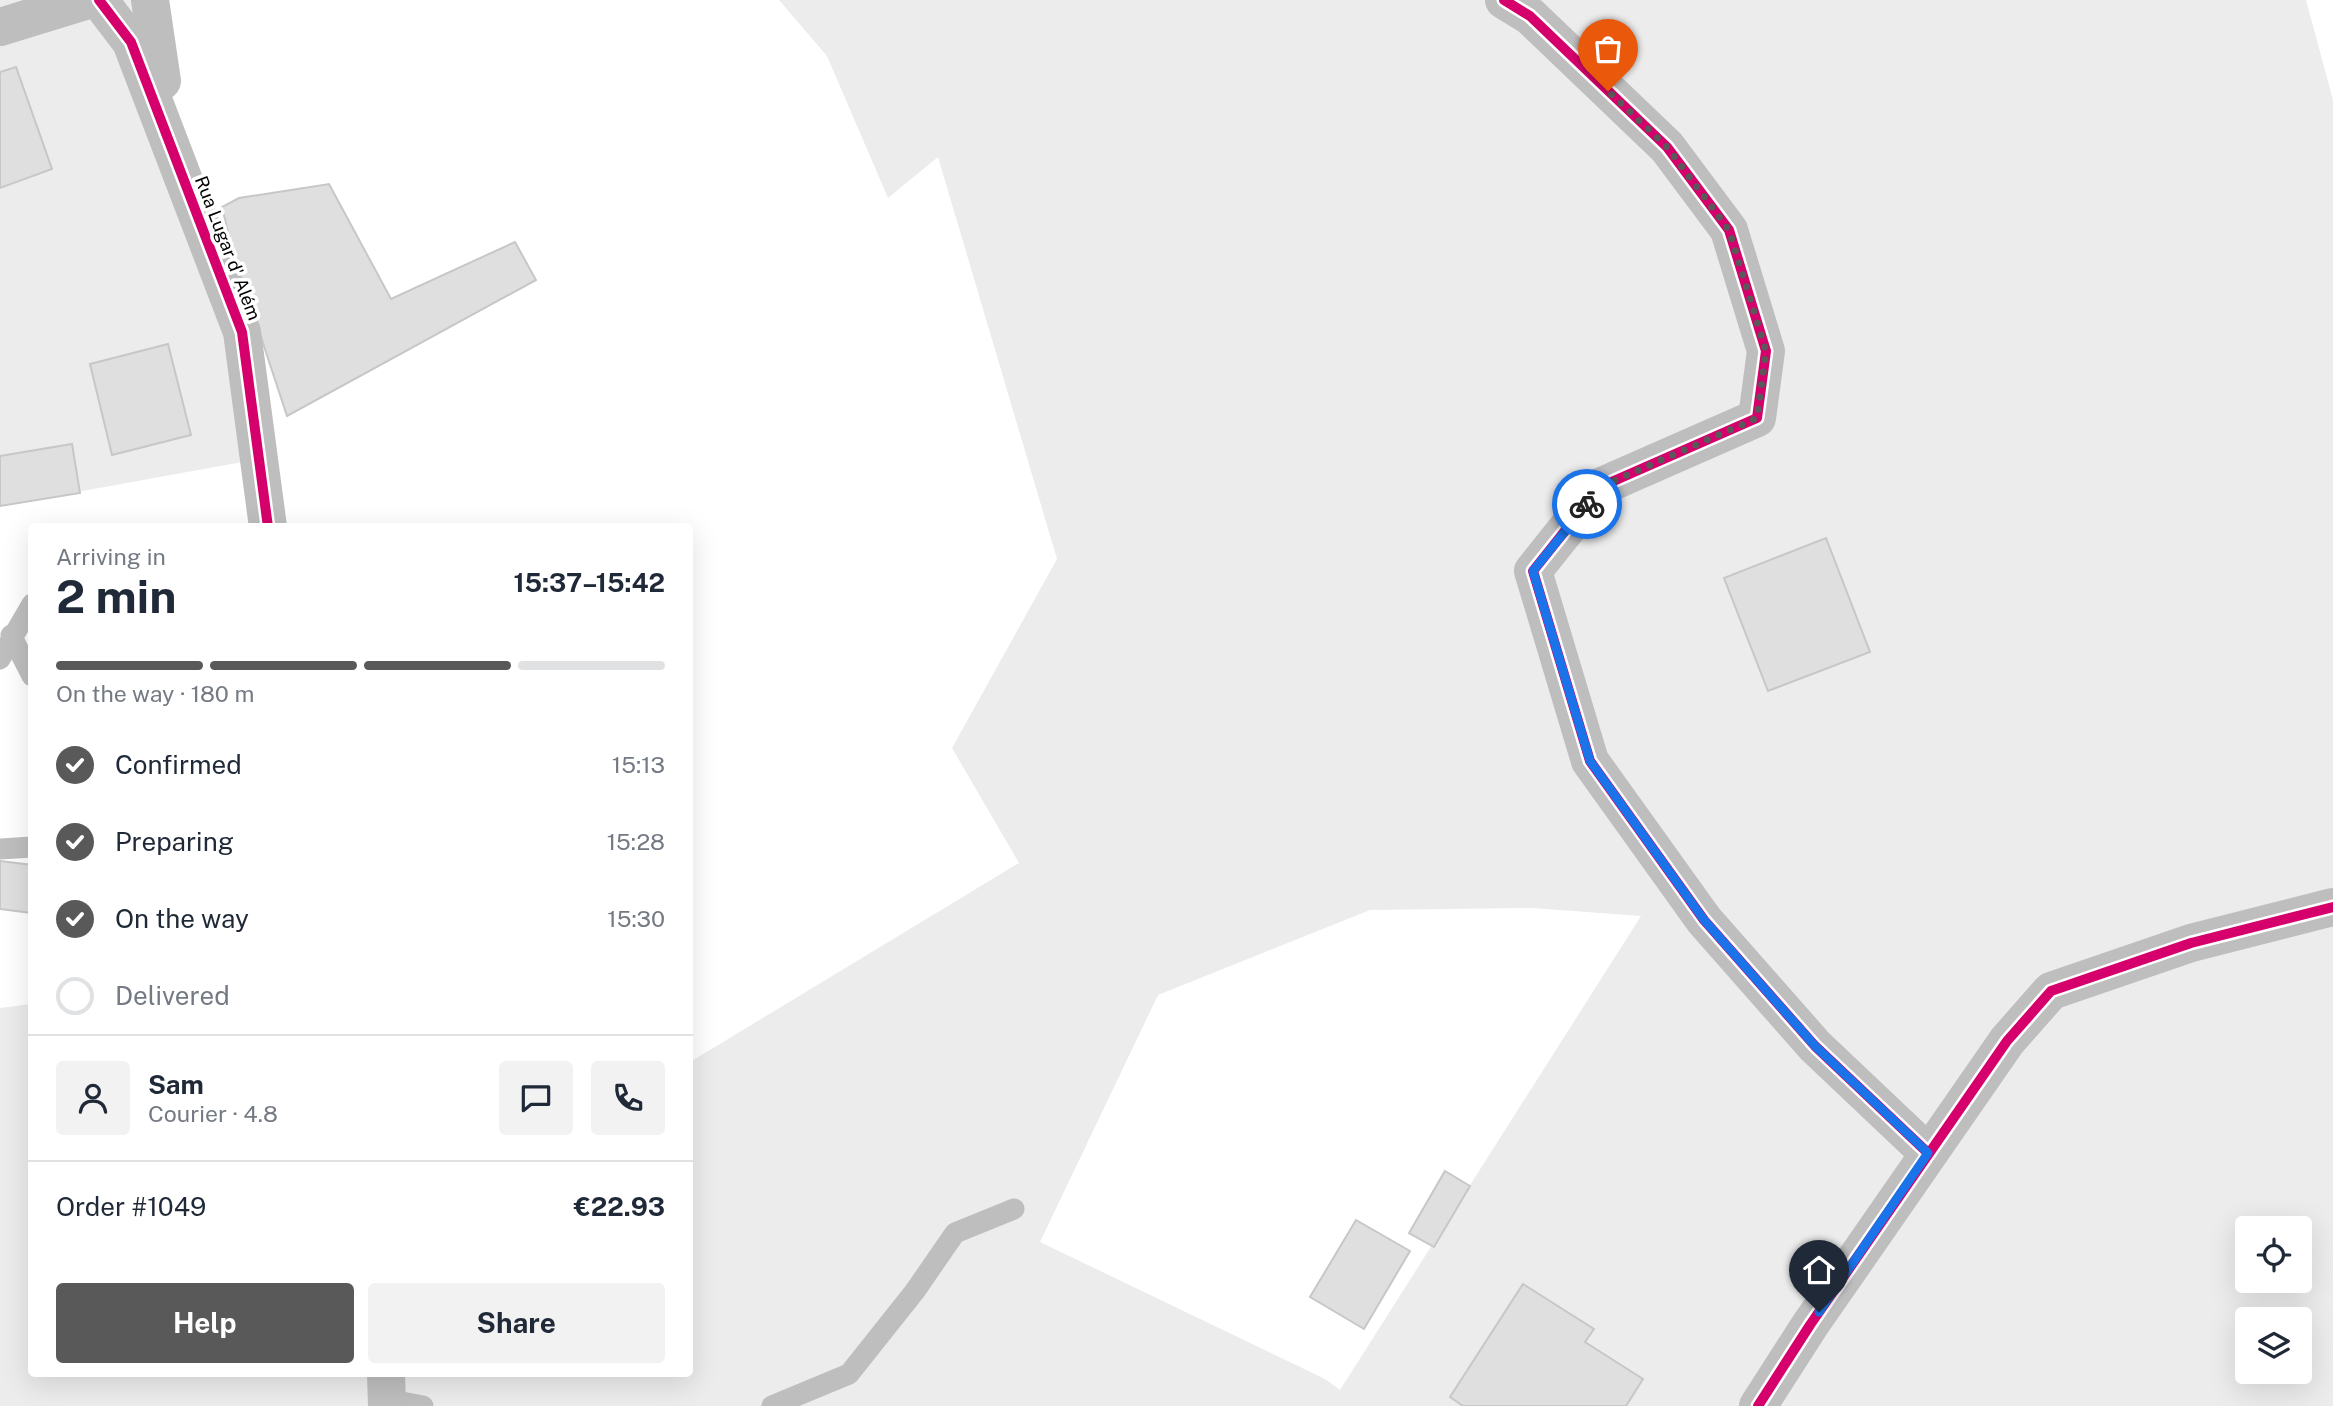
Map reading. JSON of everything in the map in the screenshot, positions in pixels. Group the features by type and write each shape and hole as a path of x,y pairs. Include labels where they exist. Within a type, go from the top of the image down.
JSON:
{"street":[{"path":"0,27 88,0"},
{"name":"Rua Lugar d' Além","path":"99,0 131,42 242,332 267,523"},
{"path":"150,0 177,163"},
{"path":"1504,0 1530,16 1667,147 1729,230 1766,351 1757,418 1600,487 1533,571 1590,761 1704,920 1815,1046 1928,1153"},
{"path":"1758,1406 1928,1153 2007,1041 2051,991 2191,943 2333,907"}],"lane":[{"path":"0,659 11,635 28,610"},
{"path":"11,635 28,668"},
{"path":"0,849 28,847"},
{"path":"772,1406 849,1374 915,1291 955,1233 1014,1209"},
{"path":"386,1393 423,1406"}],"shaded area":[{"path":"0,0 150,0 164,94 259,459 0,506"},
{"path":"779,0 2306,0 2333,100 2333,1406 0,1406 0,1008 28,1004 28,1377 693,1377 693,1060 1019,863 952,748 1057,559 938,157 888,198 827,56","holes":["1532,908 1641,916 1340,1390 1325,1379 1040,1242 1158,995 1370,910"]}],"building":[{"path":"16,67 52,169 0,188 0,72"},
{"path":"329,184 391,299 515,242 536,280 287,416 232,249 222,207 239,198"},
{"path":"168,344 191,435 112,455 90,364"},
{"path":"72,444 80,493 0,506 0,456"},
{"path":"1826,538 1870,652 1768,691 1724,578"},
{"path":"0,861 28,864 28,912 0,909"},
{"path":"1445,1171 1470,1186 1434,1247 1409,1233"},
{"path":"1356,1220 1410,1251 1364,1329 1310,1297"},
{"path":"1523,1284 1594,1329 1585,1342 1643,1379 1626,1406 1463,1406 1450,1397"}],"cycle path":[{"path":"99,0 131,42 242,332 267,523"},
{"path":"1504,0 1530,16 1667,147 1729,230 1766,351 1757,418 1600,487 1533,571 1590,761 1704,920 1815,1046 1928,1153"},
{"path":"1758,1406 1810,1325 2007,1041 2051,991 2191,943 2333,907"}],"way so far":[{"path":"1587,504 1600,487 1757,418 1766,351 1729,230 1667,147 1608,91"}],"route":[{"path":"1587,504 1533,571 1590,761 1704,920 1815,1046 1928,1153 1819,1312"}]}
